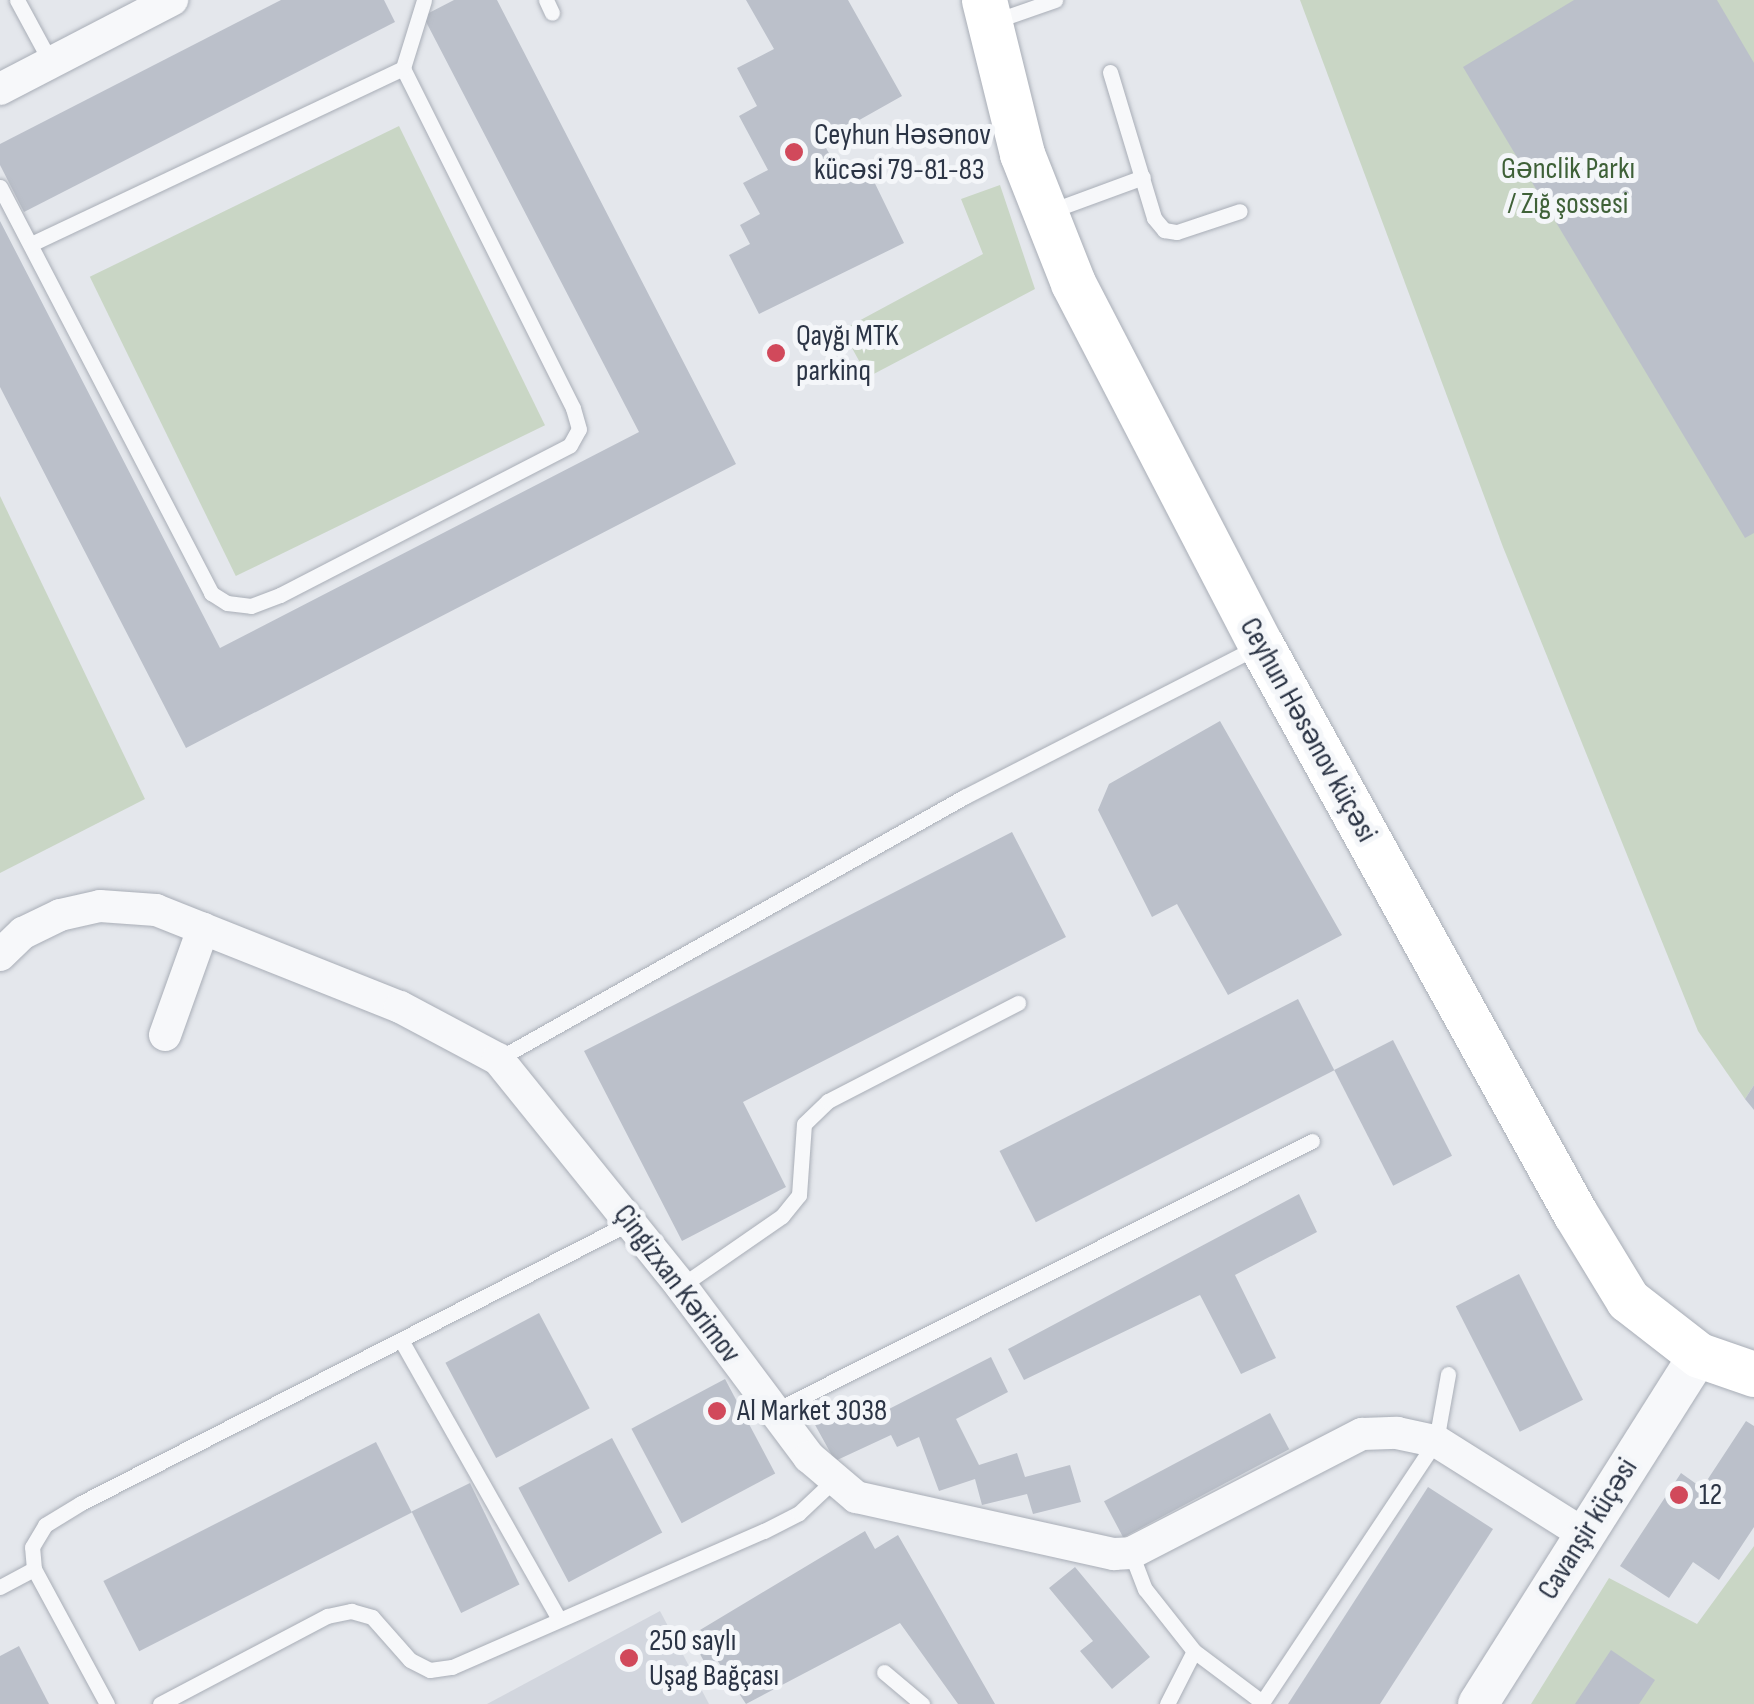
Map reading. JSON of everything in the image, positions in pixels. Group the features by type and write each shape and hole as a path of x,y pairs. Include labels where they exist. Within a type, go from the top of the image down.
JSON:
{"main road":[{"name":"Ceyhun Həsənov küçəsi","path":"986,12 1022,154 1044,214 1097,331 1261,645 1606,1267 1628,1300 1699,1354 1754,1374"}],"street":[{"path":"0,89 172,0"},
{"name":"Çingizxan Kərimov","path":"0,956 23,933 60,915 100,906 156,910 400,1008 498,1059 681,1286 774,1411 833,1480 856,1497 1114,1554 1131,1553"},
{"path":"165,1035 203,929"},
{"name":"Cavanşir küçəsi","path":"1478,1704 1699,1354"},
{"path":"1131,1553 1362,1434 1397,1432 1436,1442 1585,1535"}],"lane":[{"path":"17,0 51,63"},
{"path":"0,187 211,593 226,603 251,606 280,595 570,446 578,429 573,408 403,68 424,0"},
{"path":"986,12 1056,0"},
{"path":"31,244 403,68"},
{"path":"1110,72 1154,218 1164,230 1176,232 1240,211"},
{"path":"1044,214 1143,177"},
{"path":"498,1059 964,798 1261,645"},
{"path":"681,1286 782,1216 798,1195 804,1124 828,1101 1018,1002"},
{"path":"774,1411 1312,1141"},
{"path":"107,1704 34,1569 32,1546 46,1525 80,1502 630,1222"},
{"path":"401,1340 558,1618"},
{"path":"1131,1553 1145,1588 1194,1651 1261,1703 1436,1442 1448,1374"},
{"path":"160,1704 326,1616 351,1612 372,1617 410,1660 430,1670 452,1667 764,1531 798,1513 833,1480"},
{"path":"0,1587 34,1569"},
{"path":"1167,1704 1194,1651"},
{"path":"884,1672 922,1704"}],"shaded area":[{"name":"250 saylı Uşag Bağçası","path":"660,1611 709,1704 487,1704"}],"green space":[{"name":"Gənclik Parkı / Zığ şossesi","path":"1300,0 1754,0 1754,1085 1745,1099 1698,1031 1503,547"},
{"path":"399,126 545,425 236,576 90,277"},
{"path":"1000,185 1035,289 868,377 842,330 983,254 961,199"},
{"path":"0,496 145,799 0,873"},
{"path":"1754,1546 1754,1704 1531,1704 1609,1578 1697,1624"}],"building":[{"path":"281,0 384,0 395,22 24,212 0,165 0,144"},
{"path":"454,0 497,0 736,464 186,748 0,387 0,221 220,648 639,432 423,16"},
{"name":"Ceyhun Həsənov kücəsi 79-81-83","path":"746,0 848,0 902,96 822,141 842,176 865,163 904,243 759,314 729,255 750,244 740,225 760,214 743,183 768,170 739,116 757,106 737,68 774,49"},
{"path":"1574,0 1717,0 1754,63 1754,533 1745,538 1463,67"},
{"path":"1220,721 1342,935 1228,995 1177,904 1152,917 1098,810 1109,784"},
{"path":"1012,832 1066,937 743,1102 786,1187 682,1241 584,1051"},
{"path":"1298,999 1334,1070 1036,1222 1000,1151"},
{"path":"1393,1040 1452,1156 1393,1186 1334,1070"},
{"path":"1754,1085 1754,1110 1745,1099"},
{"path":"1299,1194 1317,1232 1235,1275 1276,1358 1241,1374 1200,1295 1024,1380 1008,1349"},
{"path":"1519,1274 1583,1400 1520,1432 1456,1306"},
{"path":"539,1313 590,1408 496,1458 445,1363"},
{"path":"991,1357 1008,1392 956,1419 979,1465 1017,1453 1025,1477 1070,1465 1081,1502 1033,1514 1027,1494 982,1505 975,1479 939,1491 919,1437 897,1447 891,1435 835,1461 814,1423 854,1401 858,1410 878,1399 885,1411"},
{"path":"725,1379 775,1473 682,1523 631,1429"},
{"path":"1270,1413 1289,1449 1123,1537 1104,1501"},
{"path":"1746,1421 1754,1426 1754,1527 1719,1580 1693,1562 1669,1598 1620,1566 1681,1473 1702,1488"},
{"path":"612,1438 662,1532 569,1582 518,1488"},
{"path":"376,1442 412,1512 139,1651 103,1581"},
{"path":"470,1483 520,1585 461,1613 412,1511"},
{"path":"1428,1487 1493,1529 1380,1704 1288,1704"},
{"path":"865,1531 875,1549 898,1535 995,1704 958,1704 900,1623 746,1704 717,1660 706,1665 690,1636"},
{"path":"1075,1567 1150,1657 1112,1689 1080,1651 1093,1641 1049,1588"},
{"path":"19,1646 49,1704 0,1704 0,1656"},
{"path":"1611,1650 1655,1680 1639,1704 1575,1704"}],"place":[{"name":"Ceyhun Həsənov kücəsi 79-81-83","path":"794,152"},
{"name":"Qayğı MTK parkinq","path":"776,353"},
{"name":"Al Market 3038","path":"717,1411"},
{"name":"12","path":"1679,1495"},
{"name":"250 saylı Uşag Bağçası","path":"629,1658"}]}
